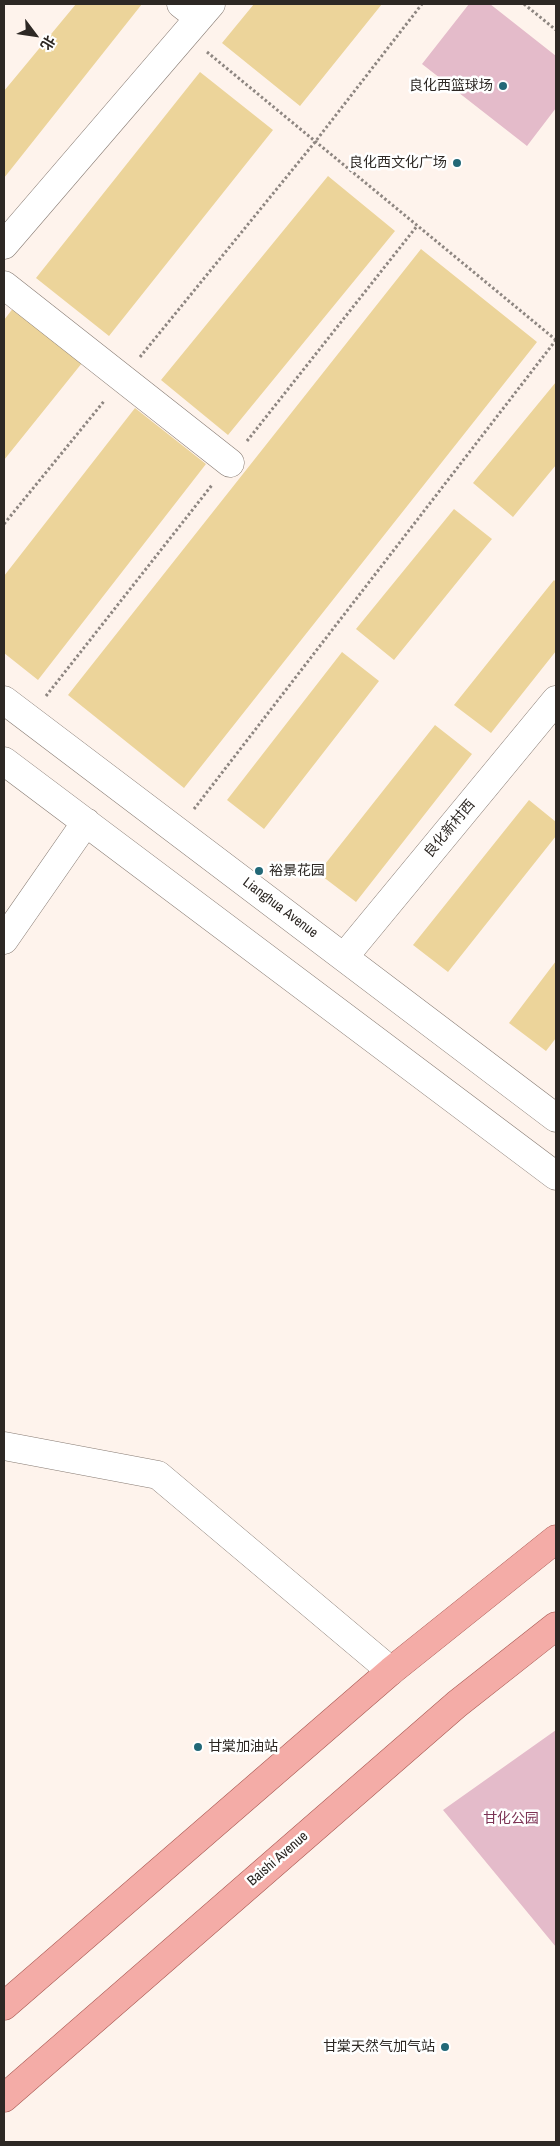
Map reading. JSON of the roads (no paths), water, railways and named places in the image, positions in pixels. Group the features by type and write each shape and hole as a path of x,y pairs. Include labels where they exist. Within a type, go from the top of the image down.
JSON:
{"main road":[{"path":"4,2006 391,1671 556,1539"},
{"name":"Baishi Avenue","path":"4,2098 457,1704 553,1630"}],"street":[{"path":"4,245 194,15"},
{"path":"4,284 230,463"},
{"name":"Lianghua Avenue","path":"4,700 556,1118"},
{"name":"良化新村西","path":"344,957 556,700"},
{"path":"4,761 556,1176"},
{"path":"4,940 86,822"},
{"path":"4,1446 158,1475 391,1671"}],"place":[{"name":"良化西篮球场","path":"503,86"},
{"name":"良化西文化广场","path":"457,163"},
{"name":"裕景花园","path":"259,871"},
{"name":"甘棠加油站","path":"198,1747"},
{"name":"甘棠天然气加气站","path":"445,2047"}],"park label":[{"name":"甘化公园","path":"511,1819"}]}
